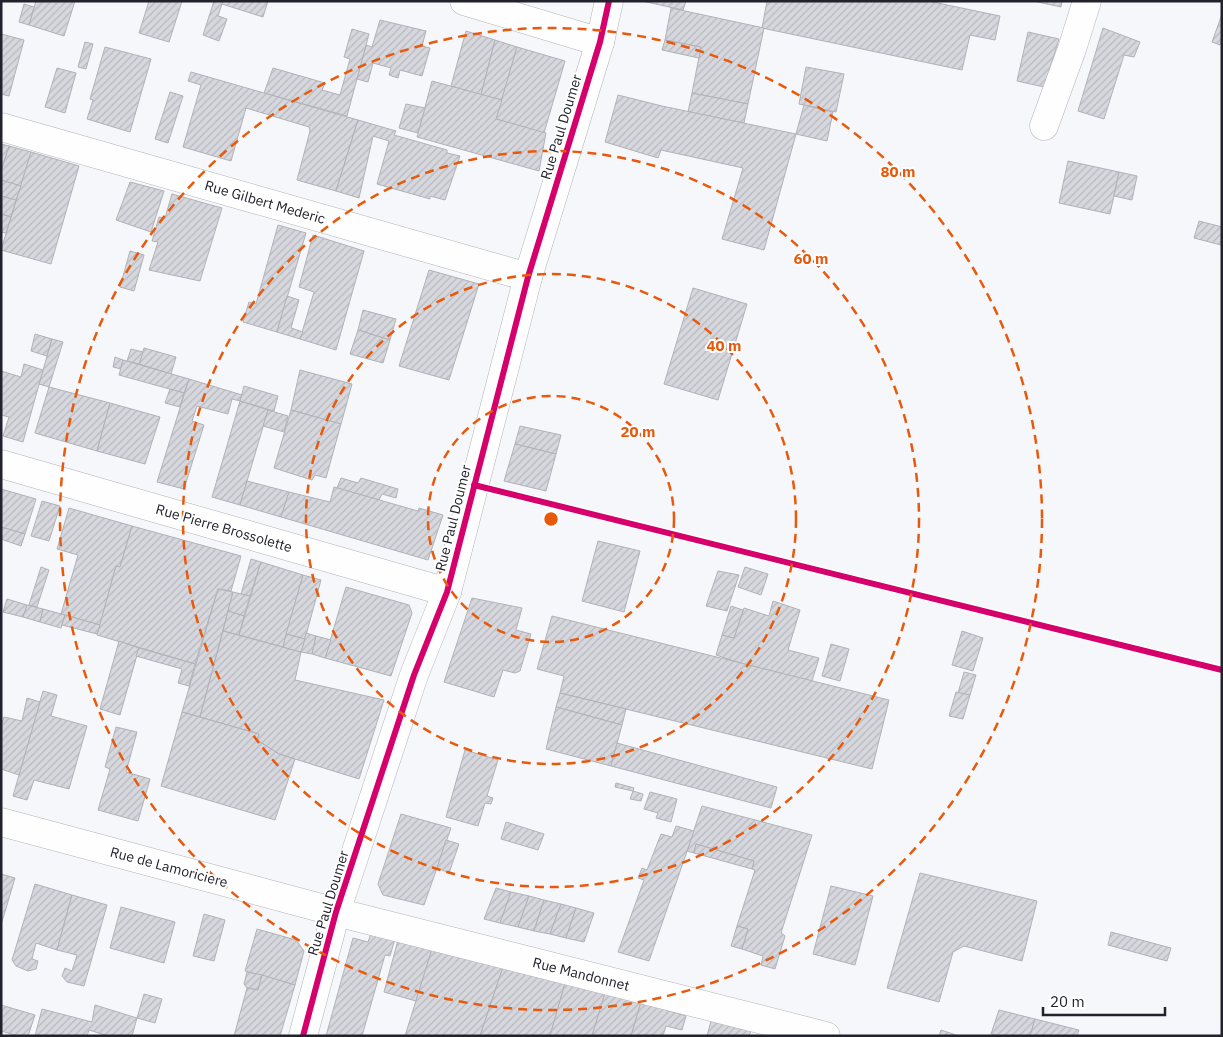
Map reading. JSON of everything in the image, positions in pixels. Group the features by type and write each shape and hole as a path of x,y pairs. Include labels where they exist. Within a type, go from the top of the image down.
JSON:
{"street":[{"path":"464,1 600,42"},
{"name":"Rue Paul Doumer","path":"303,1036 336,912 414,675 447,592 528,277 600,42 609,1"},
{"path":"1044,126 1087,1"},
{"name":"Rue Gilbert Mederic","path":"1,126 528,277"},
{"name":"Rue Pierre Brossolette","path":"1,464 447,592"},
{"name":"Rue de Lamoriciere","path":"1,822 336,912"},
{"name":"Rue Mandonnet","path":"336,912 826,1036"}],"building":[{"path":"36,1 75,1 64,36 29,25"},
{"path":"149,1 182,1 169,42 139,33"},
{"path":"214,1 268,1 263,17 222,4 218,16 227,19 219,41 203,35"},
{"path":"642,1 686,1 683,10"},
{"path":"767,1 928,1 1000,16 995,40 970,35 962,70 762,28"},
{"path":"1033,1 1062,1 1061,7"},
{"path":"24,4 34,7 29,25 19,22"},
{"path":"671,8 764,28 748,104 692,93 701,47 665,40"},
{"path":"1222,14 1222,39 1220,45 1212,42"},
{"path":"380,20 426,31 422,46 430,48 422,76 400,70 398,78 389,75 391,68 373,63 368,82 357,79 366,45 372,47"},
{"path":"1103,28 1140,42 1134,57 1124,55 1104,119 1078,111"},
{"path":"352,29 369,34 347,116 264,93 273,68 325,83 322,90 340,95 350,59 344,57"},
{"path":"466,31 495,40 481,95 451,86"},
{"path":"1028,32 1059,39 1044,87 1017,81"},
{"path":"1,34 24,40 9,96 1,94"},
{"path":"495,40 517,47 502,100 481,95"},
{"path":"665,40 701,47 699,58 662,50"},
{"path":"85,42 93,44 86,69 78,67"},
{"path":"105,47 151,59 130,132 87,119 93,100 90,99"},
{"path":"517,47 565,61 544,133 496,119"},
{"path":"806,67 844,74 836,112 799,104"},
{"path":"57,68 76,73 65,113 45,107"},
{"path":"191,72 358,120 336,191 297,180 310,131 309,127 246,108 231,161 183,147 201,85 188,81"},
{"path":"432,81 502,100 496,119 546,133 539,171 417,137"},
{"path":"170,92 183,96 168,143 155,139"},
{"path":"692,93 748,104 744,123 688,112"},
{"path":"618,95 796,134 764,250 722,239 743,168 661,150 658,158 605,142"},
{"path":"406,104 425,108 418,133 399,128"},
{"path":"804,105 833,112 827,141 796,134"},
{"path":"358,120 396,131 394,135 447,150 447,153 460,156 445,200 430,196 430,199 377,184 389,141 373,136 359,198 336,191"},
{"path":"1,144 9,146 1,172"},
{"path":"9,146 31,152 21,186 1,180 1,172"},
{"path":"31,152 79,166 51,264 1,250"},
{"path":"1068,161 1119,172 1110,214 1059,203"},
{"path":"1119,172 1137,176 1132,200 1114,196"},
{"path":"1,180 21,186 16,200 1,196"},
{"path":"130,182 164,191 151,232 116,220"},
{"path":"172,194 222,208 200,281 149,270 158,242 152,241 159,217 165,218"},
{"path":"1,196 16,200 11,217 1,214"},
{"path":"1,214 11,217 6,233 1,232"},
{"path":"1199,221 1222,227 1221,245 1194,238"},
{"path":"278,225 306,233 277,332 243,322 249,302 256,304"},
{"path":"313,235 364,251 336,350 300,339 314,292 299,287"},
{"path":"130,251 144,255 134,291 120,287"},
{"path":"429,270 479,284 449,380 399,366"},
{"path":"693,288 747,304 718,400 664,384"},
{"path":"287,296 299,300 291,328 303,332 300,339 277,332"},
{"path":"363,310 396,319 390,340 358,330"},
{"path":"358,330 390,340 383,363 350,354"},
{"path":"35,334 52,339 47,356 31,351"},
{"path":"52,339 63,342 49,387 39,384"},
{"path":"144,348 176,357 171,374 139,364"},
{"path":"131,349 143,352 139,364 127,361"},
{"path":"115,357 123,360 121,369 113,367"},
{"path":"123,360 189,379 184,393 119,375"},
{"path":"24,364 43,370 23,442 3,436 9,417 1,415 1,371 21,377"},
{"path":"300,370 352,384 341,424 291,410"},
{"path":"189,379 242,395 240,401 232,399 228,414 197,406 192,421 204,425 184,489 157,482"},
{"path":"244,386 278,396 274,411 240,401"},
{"path":"49,387 110,403 97,451 35,433"},
{"path":"170,389 184,393 180,407 165,403"},
{"path":"240,401 268,410 240,505 212,497"},
{"path":"110,403 160,417 145,464 97,451"},
{"path":"268,410 288,416 284,432 263,426"},
{"path":"291,410 341,424 326,478 315,475 312,480 274,468"},
{"path":"520,426 561,435 556,454 515,444"},
{"path":"515,444 556,454 546,491 504,481"},
{"path":"341,478 358,483 361,478 398,489 396,498 382,494 379,500 337,488"},
{"path":"247,481 289,492 281,517 240,505"},
{"path":"334,487 418,511 419,508 443,515 428,560 281,517 289,492 330,502"},
{"path":"1,489 36,499 25,534 1,527"},
{"path":"42,501 60,506 49,541 31,536"},
{"path":"69,508 132,526 120,567 116,566 100,625 61,614 78,555 57,549"},
{"path":"132,526 241,556 231,591 218,589 195,664 97,635 116,566 120,567"},
{"path":"1,527 25,534 21,546 1,539"},
{"path":"598,541 640,551 624,612 582,601"},
{"path":"251,559 261,562 250,596 241,594"},
{"path":"261,562 303,575 283,647 239,635"},
{"path":"41,567 49,570 37,607 29,605"},
{"path":"745,567 768,574 761,595 738,587"},
{"path":"718,571 739,575 727,611 706,606"},
{"path":"303,575 321,580 305,639 286,634"},
{"path":"346,587 409,605 412,613 391,676 325,658"},
{"path":"218,589 233,592 200,717 182,712"},
{"path":"233,592 250,596 244,616 228,611"},
{"path":"472,598 522,608 516,630 531,634 520,671 515,673 503,670 494,697 444,682"},
{"path":"7,599 27,605 23,617 3,612"},
{"path":"773,601 800,610 788,650 819,658 812,681 743,664 716,655 722,635 734,638 744,608 769,616"},
{"path":"27,605 43,609 40,622 23,617"},
{"path":"731,606 743,610 734,638 722,635"},
{"path":"43,609 65,615 61,628 40,622"},
{"path":"228,611 244,616 239,635 223,631"},
{"path":"65,615 100,625 97,634 62,625"},
{"path":"552,616 889,700 872,769 560,693 564,676 537,669"},
{"path":"223,631 301,652 295,680 384,700 359,779 279,754 257,740 259,734 200,717"},
{"path":"962,631 983,638 973,671 952,665"},
{"path":"306,633 316,636 312,654 301,652"},
{"path":"286,634 305,639 301,652 283,647"},
{"path":"316,636 331,640 325,658 312,654"},
{"path":"119,641 139,648 120,715 100,709"},
{"path":"831,644 849,649 840,681 822,676"},
{"path":"139,648 195,664 189,686 178,683 182,669 136,656"},
{"path":"964,672 976,675 970,695 958,693"},
{"path":"43,691 57,695 51,716 87,726 69,789 34,780 27,800 13,796"},
{"path":"956,692 970,695 963,719 949,716"},
{"path":"560,693 626,709 622,725 556,707"},
{"path":"27,698 40,702 19,775 1,769 1,726 4,717 22,721"},
{"path":"556,707 622,725 611,766 546,749"},
{"path":"182,712 259,734 257,740 279,754 295,759 275,820 161,786"},
{"path":"116,727 137,732 126,772 150,779 138,821 98,810 110,769 105,767"},
{"path":"617,743 777,787 771,808 611,766"},
{"path":"465,750 498,760 487,796 493,798 491,804 485,803 478,826 446,817"},
{"path":"616,783 634,788 633,791 615,787"},
{"path":"633,791 643,794 641,801 630,799"},
{"path":"650,792 677,799 671,822 656,818 658,813 644,809"},
{"path":"702,806 812,835 781,933 785,936 775,969 761,965 763,956 742,949 748,929 737,926 755,870 752,869 754,861 696,844 694,853 687,851"},
{"path":"401,814 451,828 424,905 383,895 378,884"},
{"path":"506,822 544,834 538,850 501,839"},
{"path":"676,826 694,831 649,961 618,952 644,880 638,878 642,868 647,870 661,834 672,837"},
{"path":"446,840 459,844 449,873 437,868"},
{"path":"696,844 754,861 752,869 694,853"},
{"path":"920,873 1037,901 1022,961 964,946 953,952 939,1002 887,988"},
{"path":"1,874 15,878 1,925"},
{"path":"35,884 72,895 57,950 36,943 32,959 38,961 36,969 28,971 16,966 12,960"},
{"path":"831,886 873,896 855,965 813,954"},
{"path":"496,888 511,892 500,923 484,919"},
{"path":"511,892 529,896 518,927 500,923"},
{"path":"72,895 107,905 84,986 67,982 62,976 65,968 72,971 77,955 57,950"},
{"path":"529,896 544,900 534,931 518,927"},
{"path":"544,900 561,904 550,934 534,931"},
{"path":"561,904 576,908 566,938 550,934"},
{"path":"121,907 175,922 164,963 110,948"},
{"path":"576,908 594,913 584,942 566,938"},
{"path":"204,914 225,920 214,961 193,956"},
{"path":"737,926 748,929 742,949 731,946"},
{"path":"257,929 296,940 304,951 295,985 245,971"},
{"path":"1111,932 1171,948 1167,961 1108,945"},
{"path":"371,933 395,939 390,956 385,955 362,1036 326,1036 353,938 368,942"},
{"path":"398,940 432,949 416,1001 384,992"},
{"path":"432,949 503,967 480,1036 405,1036"},
{"path":"503,967 565,983 550,1036 480,1036"},
{"path":"247,972 262,975 258,990 247,988 244,984"},
{"path":"262,975 295,985 280,1036 234,1036 247,988 258,990"},
{"path":"565,983 605,993 592,1036 550,1036"},
{"path":"605,993 641,1002 631,1036 592,1036"},
{"path":"144,994 162,999 155,1023 137,1018"},
{"path":"641,1002 686,1016 682,1030 666,1026 663,1036 631,1036"},
{"path":"1,1005 35,1015 28,1036 18,1036 1,1031"},
{"path":"95,1005 137,1018 132,1036 108,1036 89,1030 87,1036 35,1036 42,1009 92,1022"},
{"path":"999,1010 1035,1019 1030,1036 999,1036 991,1034"},
{"path":"1035,1019 1079,1030 1077,1036 1030,1036"},
{"path":"711,1021 751,1031 749,1036 707,1036"},
{"path":"941,1030 959,1036 939,1036"}],"cycle path":[{"path":"303,1036 336,912 414,675 447,592 528,277 600,42 609,1"},
{"path":"474,485 1222,670"}]}
